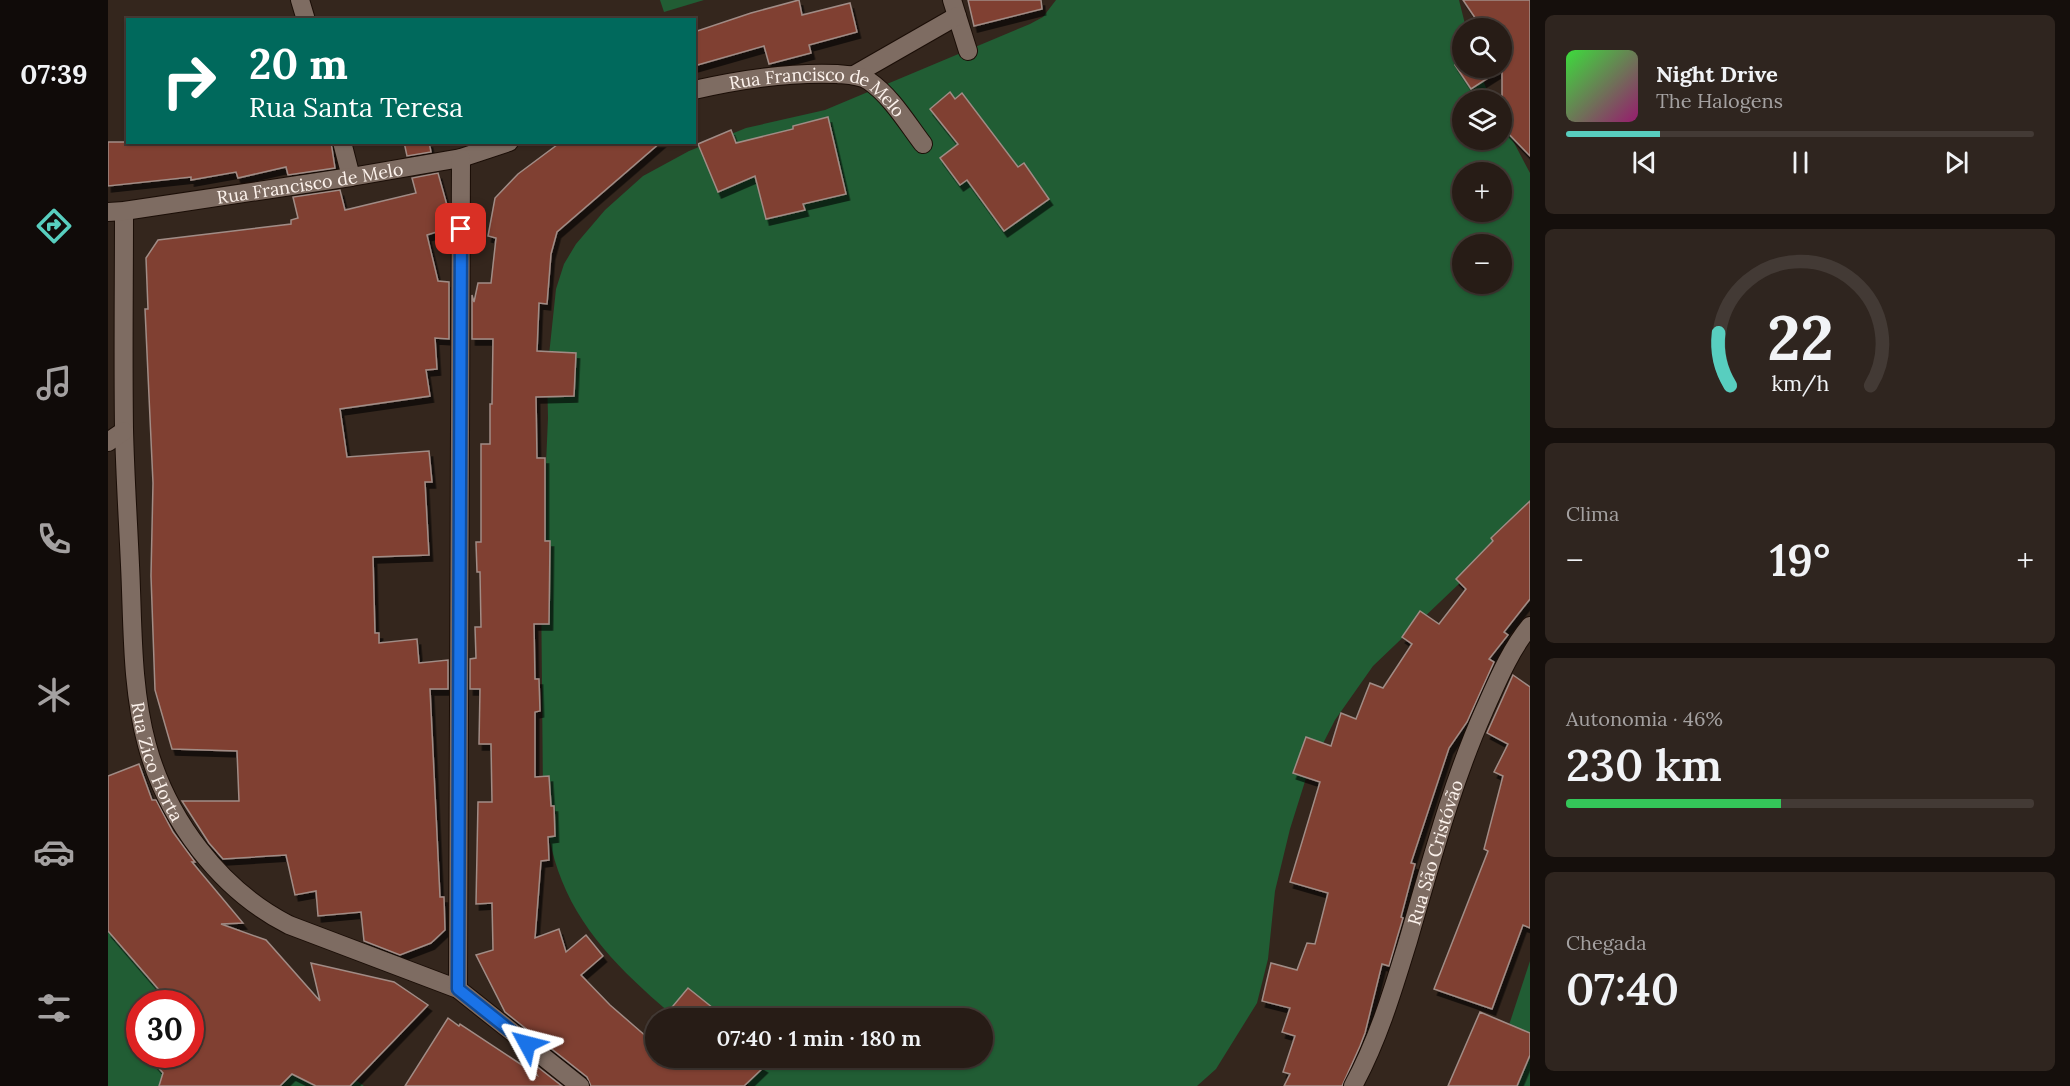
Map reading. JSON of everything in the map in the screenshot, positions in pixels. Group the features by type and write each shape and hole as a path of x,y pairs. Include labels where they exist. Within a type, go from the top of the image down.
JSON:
{"street":[{"path":"300,0 305,18"},
{"path":"854,75 955,8 968,51"},
{"name":"Rua Francisco de Melo","path":"696,90 779,74 854,75 867,79 876,87 923,144"},
{"path":"343,144 351,177"},
{"name":"Rua Francisco de Melo","path":"116,212 461,158 503,144"},
{"path":"458,989 461,158"},
{"name":"Rua Zico Horta","path":"116,212 135,692 147,745 158,777 184,828 223,876 277,919 458,989 580,1086"},
{"path":"108,442 124,430"},
{"name":"Rua São Cristóvão","path":"1353,1086 1365,1065 1379,1029 1450,797 1472,738 1506,665 1530,626"}],"green space":[{"path":"660,0 704,0 664,12"},
{"path":"1056,0 1459,0 1464,18 1452,18 1452,78 1482,78 1487,90 1452,90 1452,150 1512,150 1512,139 1530,173 1530,506 1463,580 1373,666 1335,720 1307,775 1290,829 1275,891 1268,959 1257,1003 1216,1069 1197,1086 749,1086 730,1068 993,1068 993,1008 665,1008 626,973 583,921 558,871 547,829 543,796 541,579 548,418 547,374 556,289 564,264 576,244 605,210 643,176 689,151 746,128 825,110 1043,17"},
{"path":"108,896 364,1086 108,1086"},
{"path":"1530,961 1530,1086 1489,1086"}],"building":[{"path":"799,0 802,15 850,3 857,32 809,45 811,53 769,64 764,46 696,65 696,31"},
{"path":"968,0 1041,0 1042,9 974,26"},
{"path":"1463,0 1530,0 1530,156 1512,137 1512,90 1502,90 1502,78 1512,78 1512,18 1475,18"},
{"path":"1464,78 1488,78 1471,89"},
{"path":"950,92 955,99 962,93 1018,167 1024,163 1049,199 1004,231 967,180 960,185 940,158 958,144 930,109"},
{"path":"828,117 846,194 803,204 805,210 766,219 755,176 718,192 698,144 731,130 736,143 793,129 793,126"},
{"path":"108,142 126,142 126,144 331,144 335,168 288,175 286,167 238,178 236,172 191,180 191,177 108,186"},
{"path":"404,144 429,144 431,152 407,156"},
{"path":"558,144 659,144 557,232 551,254 547,304 539,303 537,351 576,353 574,396 536,397 537,458 545,458 545,541 550,541 549,624 534,624 535,679 539,679 540,711 535,712 535,777 549,776 551,806 554,806 555,836 548,837 549,860 541,861 535,938 559,929 566,952 586,935 603,956 581,975 610,1005 645,1035 645,1068 763,1068 744,1086 591,1086 587,1077 505,1012 476,955 493,950 492,903 476,904 478,802 492,802 491,744 479,744 480,689 470,689 470,659 476,658 475,627 481,627 480,572 477,572 476,542 481,542 481,444 490,444 493,339 472,339 472,295 474,302 478,283 491,283 496,238 488,236 495,198 518,174"},
{"path":"438,173 450,216 449,228 427,235 438,281 449,282 449,339 435,338 437,369 426,370 430,396 340,409 347,457 429,451 432,482 425,482 429,555 373,557 375,633 379,633 379,643 417,639 419,663 448,660 448,689 430,689 440,897 444,897 445,930 431,943 400,955 364,941 361,912 318,916 316,891 295,895 286,855 223,859 209,843 182,801 239,801 237,751 172,749 155,690 151,576 153,483 145,309 148,309 146,258 158,240 291,224 291,220 298,218 293,197 340,190 345,210 416,193 412,178"},
{"path":"1530,501 1530,599 1504,632 1508,635 1489,659 1494,662 1467,722 1449,748 1411,863 1415,864 1389,966 1382,964 1360,1046 1342,1086 1284,1086 1290,1074 1283,1072 1295,1036 1282,1032 1290,1008 1262,1001 1271,963 1297,970 1307,943 1315,944 1328,893 1290,882 1320,782 1293,773 1306,737 1331,746 1341,713 1356,719 1370,683 1383,688 1412,644 1402,637 1420,611 1439,624 1466,589 1456,579 1493,541 1491,538"},
{"path":"1513,675 1530,687 1530,928 1523,925 1492,1009 1434,989 1488,851 1484,849 1503,776 1494,772 1508,744 1487,733"},
{"path":"139,764 152,800 156,800 173,832 195,862 192,862 243,923 221,924 266,940 320,1001 311,963 394,982 428,1005 350,1086 316,1086 292,1074 280,1086 159,1086 163,1073 159,1068 204,1068 204,990 159,990 108,931 108,776"},
{"path":"688,988 713,1008 671,1008"},
{"path":"1480,1012 1530,1033 1530,1055 1517,1086 1448,1086"},
{"path":"448,1018 537,1075 530,1061 562,1086 405,1086"}],"route":[{"path":"461,229 458,989 527,1044"}]}
